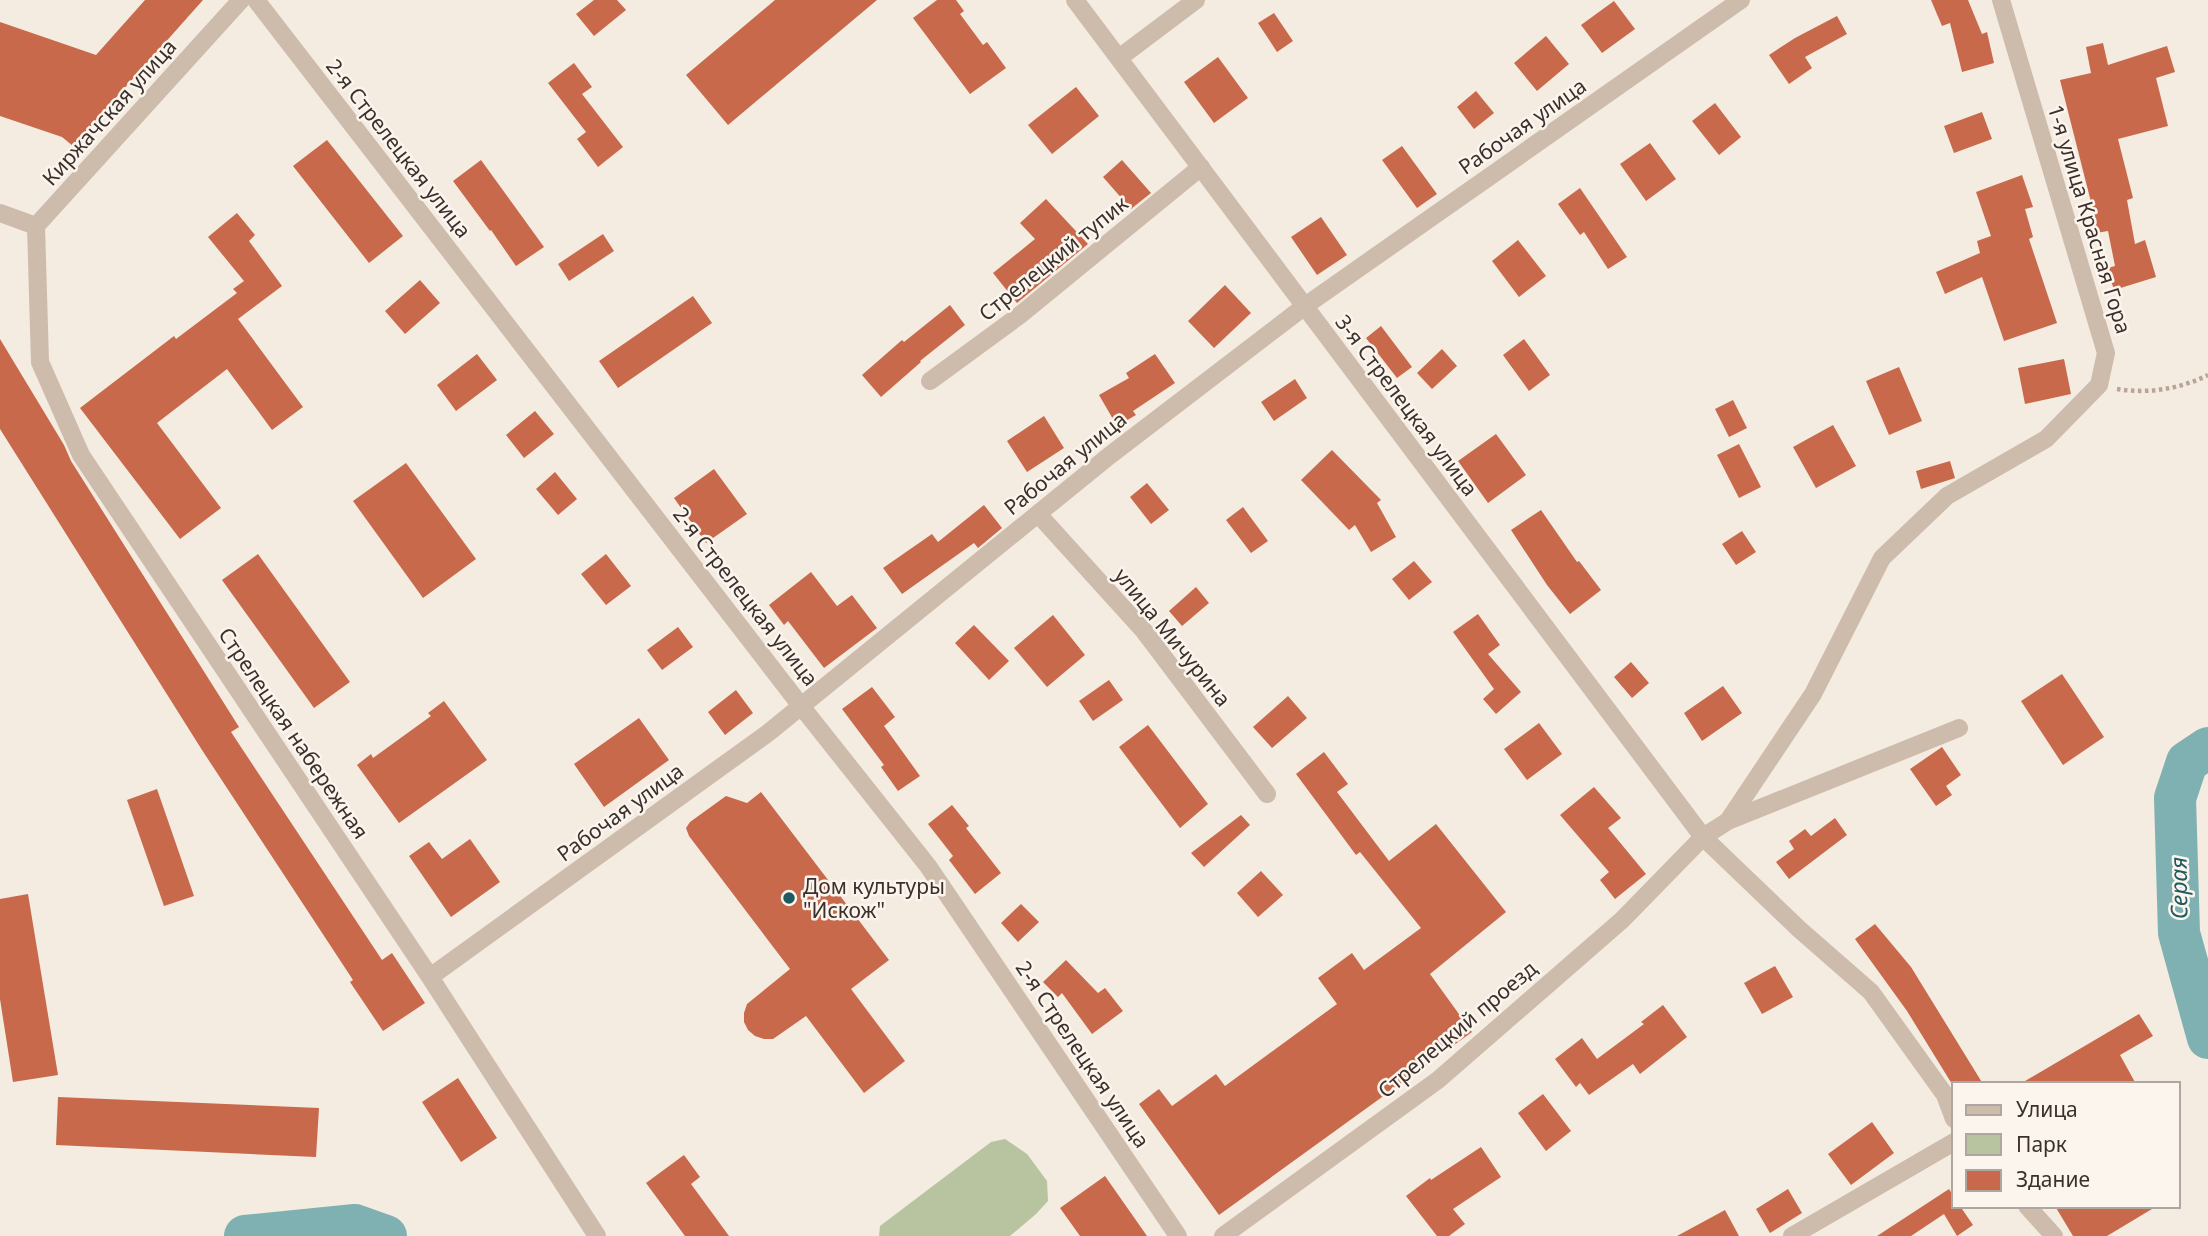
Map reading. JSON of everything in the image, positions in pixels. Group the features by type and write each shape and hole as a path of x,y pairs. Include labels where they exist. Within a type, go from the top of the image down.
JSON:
{"street":[{"name":"Киржачская улица","path":"36,226 241,0"},
{"name":"2-я Стрелецкая улица","path":"256,0 801,706 928,866 1178,1236"},
{"name":"3-я Стрелецкая улица","path":"1075,0 1703,837 1799,929 1871,992 1945,1095 1952,1114"},
{"path":"1119,58 1196,0"},
{"name":"Рабочая улица","path":"430,977 757,741 1109,456 1305,306 1741,0"},
{"name":"1-я улица Красная Гора","path":"2001,0 2106,354 2099,385"},
{"name":"Стрелецкий тупик","path":"930,381 1020,315 1201,167"},
{"path":"0,213 36,226"},
{"name":"Стрелецкая набережная","path":"36,226 40,362 81,455 430,977 597,1236"},
{"path":"1728,821 1813,694 1882,558 1947,496 2046,439 2099,385"},
{"name":"улица Мичурина","path":"1038,514 1144,631 1267,794"},
{"path":"1703,837 1728,821 1959,728"},
{"name":"Стрелецкий проезд","path":"1223,1236 1438,1080 1622,920 1703,837"},
{"path":"1792,1236 1952,1143"},
{"path":"2029,1208 2054,1236"}],"path":[{"path":"2099,385 2138,392 2189,385 2208,375"}],"green space":[{"path":"1005,1139 1027,1154 1047,1181 1048,1201 1010,1236 879,1236 880,1226 991,1142"}],"building":[{"path":"145,0 203,0 73,146 62,137 0,116 0,22 96,55"},
{"path":"594,0 617,0 626,10 594,36 576,14"},
{"path":"775,0 877,0 728,125 686,75"},
{"path":"937,0 956,0 964,11 960,14 983,45 987,42 1006,68 970,94 913,18"},
{"path":"1931,0 1968,0 1982,34 1987,32 1994,63 1962,72 1950,23 1942,26"},
{"path":"1614,1 1635,29 1602,53 1581,25"},
{"path":"1274,13 1293,41 1277,52 1258,23"},
{"path":"1837,16 1847,34 1805,57 1812,68 1789,84 1769,55"},
{"path":"1546,36 1569,64 1537,91 1514,63"},
{"path":"2103,43 2108,65 2167,46 2175,72 2156,78 2168,126 2118,139 2133,198 2127,200 2135,244 2145,240 2156,277 2114,290 2107,268 2115,266 2108,231 2096,233 2091,202 2060,80 2091,73 2086,47"},
{"path":"1218,57 1248,98 1214,123 1184,82"},
{"path":"574,63 592,87 582,94 623,147 598,167 577,139 586,132 548,83"},
{"path":"1076,87 1099,116 1052,154 1028,125"},
{"path":"1476,91 1494,113 1474,129 1457,107"},
{"path":"1715,103 1741,137 1719,155 1692,121"},
{"path":"1982,112 1992,139 1954,153 1944,126"},
{"path":"327,140 403,236 369,263 293,166"},
{"path":"1650,143 1676,179 1646,201 1620,164"},
{"path":"1402,146 1437,194 1417,208 1382,160"},
{"path":"481,160 544,247 516,266 453,181"},
{"path":"1122,160 1151,193 1131,209 1103,177"},
{"path":"2022,175 2033,207 2025,209 2033,237 2029,239 2057,323 2004,341 1982,277 1945,294 1936,272 1980,253 1977,241 1991,236 1976,192"},
{"path":"1580,188 1627,257 1608,269 1584,232 1580,235 1558,204"},
{"path":"1046,199 1088,244 1017,303 993,273 1035,239 1020,223"},
{"path":"237,213 255,235 249,241 282,286 238,319 303,407 272,430 227,369 157,423 221,508 180,539 80,408 174,336 176,339 237,293 233,289 244,281 208,237"},
{"path":"1321,217 1347,255 1317,275 1291,237"},
{"path":"603,234 614,251 569,281 558,264"},
{"path":"1518,240 1546,276 1519,297 1492,261"},
{"path":"420,280 440,303 405,334 385,311"},
{"path":"1225,285 1251,313 1214,348 1188,321"},
{"path":"693,296 712,323 618,388 599,361"},
{"path":"950,305 965,325 881,397 862,375 902,340 904,342"},
{"path":"1381,326 1412,367 1397,378 1366,338"},
{"path":"0,339 71,461 239,727 231,732 382,960 392,953 425,1003 383,1031 0,429"},
{"path":"1524,339 1550,375 1529,391 1503,355"},
{"path":"1442,349 1457,366 1432,389 1417,373"},
{"path":"477,354 497,380 456,411 437,385"},
{"path":"1155,354 1175,383 1133,411 1136,415 1117,426 1099,395 1129,378 1126,373"},
{"path":"2064,359 2071,394 2025,404 2018,368"},
{"path":"1899,367 1922,421 1889,435 1866,381"},
{"path":"1295,379 1307,398 1274,421 1261,402"},
{"path":"1733,400 1747,428 1729,437 1715,409"},
{"path":"535,411 554,434 524,458 506,435"},
{"path":"1044,416 1064,448 1027,472 1007,441"},
{"path":"1833,425 1856,466 1816,488 1793,447"},
{"path":"1496,434 1526,475 1488,503 1458,461"},
{"path":"1739,444 1761,487 1739,498 1717,455"},
{"path":"1332,450 1381,500 1377,503 1396,537 1371,552 1355,525 1349,530 1301,480"},
{"path":"1950,461 1955,478 1921,489 1916,471"},
{"path":"406,463 476,559 423,598 353,501"},
{"path":"714,469 747,514 706,543 674,498"},
{"path":"555,472 577,499 558,515 536,489"},
{"path":"1147,483 1169,510 1151,524 1130,497"},
{"path":"984,505 1002,528 978,548 974,543 902,594 883,568 932,534 938,542"},
{"path":"1243,507 1268,541 1251,553 1226,520"},
{"path":"1541,510 1577,562 1579,561 1601,590 1570,614 1547,585 1511,530"},
{"path":"1742,531 1756,552 1736,565 1722,544"},
{"path":"258,554 350,682 314,708 222,580"},
{"path":"606,554 631,586 606,605 581,574"},
{"path":"1414,561 1432,582 1409,600 1392,579"},
{"path":"811,572 837,606 852,595 877,628 824,668 788,621 784,625 769,605"},
{"path":"1196,587 1209,603 1182,626 1169,611"},
{"path":"1478,614 1500,645 1488,654 1521,692 1496,714 1483,699 1494,689 1453,632"},
{"path":"1053,615 1085,655 1047,687 1014,648"},
{"path":"974,625 1009,661 989,680 955,643"},
{"path":"678,627 693,647 662,670 647,650"},
{"path":"1631,662 1649,683 1632,698 1614,677"},
{"path":"2062,674 2104,737 2063,765 2021,701"},
{"path":"1109,680 1123,700 1093,721 1079,701"},
{"path":"1723,686 1742,713 1702,741 1684,713"},
{"path":"872,687 895,717 884,726 920,776 898,791 881,767 884,765 842,709"},
{"path":"736,690 753,713 725,735 708,712"},
{"path":"1288,696 1307,718 1272,748 1253,727"},
{"path":"444,701 487,760 399,823 357,765 371,754 373,758 431,716 428,713"},
{"path":"639,718 669,760 604,807 574,764"},
{"path":"1539,723 1562,754 1527,780 1504,749"},
{"path":"1148,725 1208,804 1180,828 1119,747"},
{"path":"1942,747 1961,775 1946,786 1952,795 1936,806 1910,769"},
{"path":"1324,752 1348,784 1337,792 1389,861 1436,824 1506,912 1430,974 1472,1032 1219,1215 1139,1104 1159,1089 1172,1106 1216,1074 1225,1086 1337,1004 1318,978 1352,953 1364,970 1421,928 1360,852 1356,855 1296,774"},
{"path":"1594,787 1621,818 1608,828 1646,874 1615,899 1600,880 1609,872 1560,815"},
{"path":"157,789 194,896 164,906 127,800"},
{"name":"Дом культуры \"Искож\"","path":"761,792 889,960 851,989 905,1061 864,1093 806,1016 773,1039 755,1036 744,1022 747,1004 790,969 689,836 686,828 690,822 726,796 747,803"},
{"path":"952,805 1001,873 975,894 949,860 953,856 928,824"},
{"path":"1241,815 1250,825 1204,867 1191,853"},
{"path":"1835,818 1847,835 1789,879 1776,862 1794,849 1789,841 1805,829 1811,836"},
{"path":"470,839 500,882 451,917 409,856 429,842 442,859"},
{"path":"1261,871 1283,895 1258,917 1237,893"},
{"path":"28,894 58,1075 13,1082 0,999 0,899"},
{"path":"1021,904 1039,922 1018,942 1001,923"},
{"path":"1875,924 1911,967 1982,1082 1952,1084 1907,1011 1855,939"},
{"path":"1066,960 1098,993 1105,988 1123,1011 1092,1034 1062,993 1058,997 1043,982"},
{"path":"1775,966 1793,997 1762,1014 1744,983"},
{"path":"1663,1005 1687,1037 1640,1074 1633,1064 1589,1095 1580,1083 1576,1087 1555,1059 1582,1038 1597,1059 1644,1024 1641,1022"},
{"path":"2139,1014 2153,1036 2120,1055 2135,1082 2023,1082"},
{"path":"458,1078 497,1138 461,1162 422,1102"},
{"path":"1543,1094 1571,1131 1546,1151 1518,1113"},
{"path":"58,1097 319,1108 316,1157 56,1145"},
{"path":"1872,1122 1894,1153 1851,1185 1828,1154"},
{"path":"1481,1147 1501,1177 1453,1209 1465,1224 1449,1236 1437,1236 1406,1196"},
{"path":"684,1155 700,1177 691,1184 729,1236 685,1236 646,1183"},
{"path":"1105,1176 1147,1236 1080,1236 1060,1208"},
{"path":"1788,1189 1802,1213 1770,1233 1756,1209"},
{"path":"1949,1189 1952,1194 1952,1208 1961,1208 1973,1225 1957,1236 1944,1214 1911,1236 1877,1236"},
{"path":"2056,1208 2154,1208 2107,1236 2073,1236"},
{"path":"1725,1210 1739,1236 1677,1236"}],"waterway":[{"name":"Серая","path":"2208,748 2187,762 2175,798 2179,933 2208,1038"},
{"name":"Серая","path":"245,1236 355,1225 386,1236"}],"place":[{"name":"Дом культуры \"Искож\"","path":"789,898"}]}
